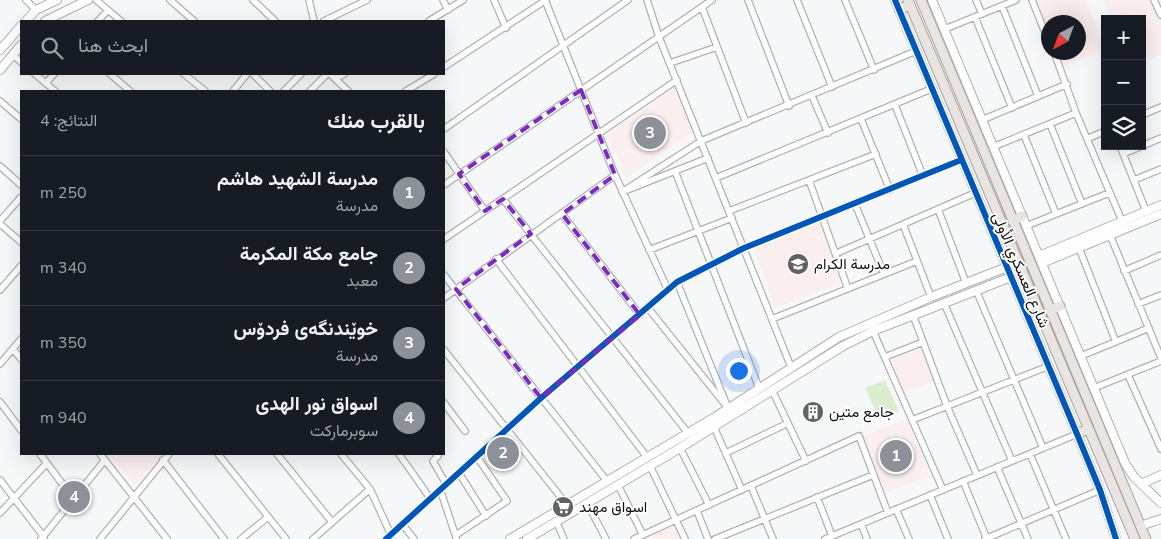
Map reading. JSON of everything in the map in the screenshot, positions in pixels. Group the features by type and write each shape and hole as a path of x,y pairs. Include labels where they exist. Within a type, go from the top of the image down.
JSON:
{"main road":[{"path":"27,20 36,10 57,0"},
{"path":"46,20 88,0"},
{"name":"شارع العسكري الأولى","path":"920,0 1050,310 1121,465 1140,526 1146,539"},
{"path":"932,0 1081,356 1121,465 1161,503"},
{"path":"909,2 897,4 1100,490 1116,539"},
{"name":"شارع العسكري الأولى","path":"909,2 1135,539"},
{"path":"0,50 20,27"},
{"path":"0,70 20,46"},
{"path":"954,81 964,77"},
{"path":"1040,260 1122,221 1161,205"},
{"path":"1040,260 1079,248 1161,214"},
{"path":"1013,221 1022,216"},
{"path":"992,230 1002,225"},
{"path":"1018,263 1028,259"},
{"path":"510,539 688,433 839,337 931,297 1007,267"},
{"path":"1022,273 1033,269"},
{"path":"526,539 680,448 843,346 873,331 1011,276"},
{"path":"981,277 984,287"},
{"path":"1050,310 1060,306"},
{"path":"1029,318 1039,314"},
{"path":"1077,434 1088,429"},
{"path":"1141,484 1161,475"},
{"path":"583,496 587,503"},
{"path":"1140,526 1161,520"}],"street":[{"path":"26,0 36,10"},
{"path":"96,0 120,20"},
{"path":"170,0 193,20"},
{"path":"253,0 274,20"},
{"path":"309,0 314,20"},
{"path":"326,20 367,0"},
{"path":"443,0 448,10"},
{"path":"431,20 463,0"},
{"path":"494,0 506,28"},
{"path":"445,66 506,28 545,0 622,192 668,290"},
{"path":"445,127 628,0"},
{"path":"647,0 659,36 791,367"},
{"path":"445,184 712,0"},
{"path":"748,0 789,106"},
{"path":"797,0 832,87"},
{"path":"845,0 874,70"},
{"path":"976,0 982,14"},
{"path":"945,29 1015,0"},
{"path":"1032,0 1041,22"},
{"path":"1154,0 1161,15"},
{"path":"1002,6 1038,96"},
{"path":"702,7 746,123"},
{"path":"99,20 108,10"},
{"path":"975,17 1012,108"},
{"path":"670,64 717,47"},
{"path":"622,192 701,141 789,106 916,51"},
{"path":"13,55 20,61"},
{"path":"1057,60 1076,113 1122,221"},
{"path":"36,75 54,90"},
{"path":"46,83 53,75"},
{"path":"111,75 129,90"},
{"path":"185,75 204,90"},
{"path":"234,90 247,75"},
{"path":"254,75 269,90"},
{"path":"285,90 300,75"},
{"path":"311,90 327,75"},
{"path":"329,75 347,90"},
{"path":"335,79 342,75"},
{"path":"408,90 432,75"},
{"path":"445,238 677,80"},
{"path":"982,120 1067,84"},
{"path":"716,178 931,89"},
{"path":"812,96 828,133"},
{"path":"0,101 20,118"},
{"path":"895,105 923,176"},
{"path":"1146,113 1161,107"},
{"path":"994,147 1076,113"},
{"path":"861,119 890,190"},
{"path":"1050,124 1082,204"},
{"path":"1087,139 1101,133"},
{"path":"1024,135 1056,214"},
{"path":"1146,144 1161,138"},
{"path":"1122,150 1146,211"},
{"path":"1124,154 1133,150"},
{"path":"445,153 485,211"},
{"path":"729,211 876,154"},
{"path":"622,192 708,158"},
{"path":"342,455 370,489 388,537 541,398 677,282 744,248 961,160"},
{"path":"0,166 20,184"},
{"path":"1134,180 1161,169"},
{"path":"675,171 759,388"},
{"path":"445,297 615,175"},
{"path":"809,180 837,253 848,289"},
{"path":"837,253 975,193"},
{"path":"1026,226 1109,193"},
{"path":"20,198 0,222 20,241"},
{"path":"503,199 688,433"},
{"path":"856,204 884,274"},
{"path":"938,209 966,283"},
{"path":"562,214 640,315"},
{"path":"649,250 732,218"},
{"path":"903,224 931,297"},
{"path":"1094,388 1128,375 1161,359 1110,235"},
{"path":"1079,248 1116,342"},
{"path":"1124,271 1161,256"},
{"path":"496,259 647,457"},
{"path":"772,319 917,261"},
{"path":"0,290 20,267"},
{"path":"445,276 607,481"},
{"path":"677,282 728,408"},
{"path":"976,290 1043,448"},
{"path":"1138,304 1161,295"},
{"path":"944,303 981,393 1012,461"},
{"path":"648,308 728,408"},
{"path":"913,315 947,406 978,475"},
{"path":"1081,356 1149,328"},
{"path":"873,331 943,490"},
{"path":"0,364 20,340"},
{"path":"884,357 923,342"},
{"path":"13,349 20,358"},
{"path":"445,351 567,505"},
{"path":"912,420 1049,366"},
{"path":"1128,375 1161,449"},
{"path":"772,390 806,461"},
{"path":"0,402 20,429"},
{"path":"445,404 465,431"},
{"path":"726,453 788,423"},
{"path":"714,427 742,490"},
{"path":"825,539 1077,434"},
{"path":"634,539 859,436 888,513"},
{"path":"680,448 709,505"},
{"path":"1030,454 1066,539"},
{"path":"41,455 74,498"},
{"path":"101,455 167,539"},
{"path":"103,538 168,455"},
{"path":"219,455 286,539"},
{"path":"278,455 332,522"},
{"path":"400,455 430,498"},
{"path":"437,455 433,461 446,484"},
{"path":"440,489 457,537 507,500 476,457"},
{"path":"0,480 44,538 105,460"},
{"path":"164,460 224,539"},
{"path":"0,514 47,463"},
{"path":"650,466 685,539"},
{"path":"997,467 1028,539"},
{"path":"459,473 486,516"},
{"path":"715,539 873,474"},
{"path":"963,481 986,539 1100,490"},
{"path":"618,485 643,535"},
{"path":"751,486 773,539"},
{"path":"313,539 370,489"},
{"path":"930,495 948,539"},
{"path":"817,498 832,536"},
{"path":"587,503 606,539"},
{"path":"896,509 908,539"},
{"path":"697,511 708,539"},
{"path":"241,539 268,517"},
{"path":"556,521 564,539"},
{"path":"402,524 414,539"},
{"path":"861,524 867,539"}],"highlighted area":[{"path":"581,90 615,175 562,214 640,315 541,398 456,289 531,234 503,199 485,211 459,174"}],"shaded area":[{"path":"1034,0 1086,0 1101,39 1101,51 1086,57 1086,15 1041,15 1041,17"},
{"path":"1103,0 1150,0 1161,25 1161,55 1146,61 1146,15 1109,15"},
{"path":"1060,60 1079,60 1063,67"},
{"path":"675,88 678,90 693,133 626,178 621,169 623,165 616,152 612,150 606,135"},
{"name":"مدرسة الكرام","path":"821,220 844,282 775,308 753,247"},
{"path":"920,347 934,381 904,392 891,359"},
{"path":"906,419 930,475 886,493 863,437"},
{"path":"109,455 162,455 135,485"},
{"path":"676,525 682,539 644,539"}],"green space":[{"path":"885,380 899,411 879,419 865,388"}],"cycle path":[{"path":"895,0 1100,490 1116,539"},
{"path":"386,539 541,398 677,282 744,248 961,160"}],"place":[{"name":"خوێندنگەی فردۆس","path":"650,133"},
{"name":"مدرسة الكرام","path":"798,264"},
{"name":"جامع متين","path":"813,412"},
{"name":"جامع مكة المكرمة","path":"503,453"},
{"name":"مدرسة الشهيد هاشم","path":"896,456"},
{"name":"اسواق نور الهدى","path":"74,497"},
{"name":"اسواق مهند","path":"563,507"}]}
